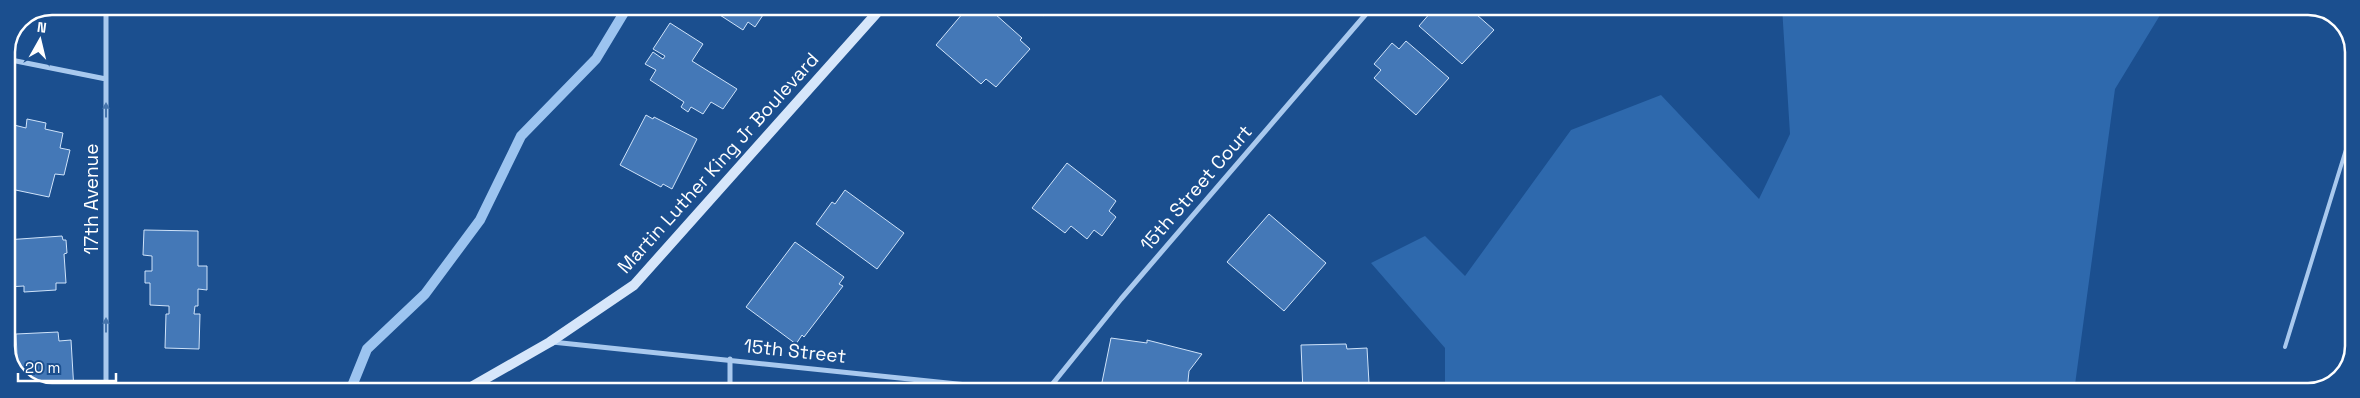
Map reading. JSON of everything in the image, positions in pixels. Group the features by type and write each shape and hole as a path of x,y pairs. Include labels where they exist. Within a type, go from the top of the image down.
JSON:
{"main road":[{"name":"Martin Luther King Jr Boulevard","path":"478,383 550,342 634,285 875,15"}],"street":[{"name":"17th Avenue","path":"106,15 106,383"},
{"name":"15th Street Court","path":"1053,383 1121,299 1364,15"},
{"path":"15,61 106,79"},
{"name":"15th Street","path":"550,342 953,383"},
{"path":"730,359 730,383"}],"lane":[{"path":"2285,347 2345,153"}],"shaded area":[{"path":"1783,15 2160,15 2115,89 2075,383 1445,383 1445,348 1371,263 1425,236 1465,276 1571,130 1661,95 1759,199 1790,134"}],"building":[{"path":"720,15 763,15 755,27 748,22 743,30"},
{"path":"961,15 996,15 1022,38 1020,40 1030,49 996,87 986,79 981,84 936,45"},
{"path":"1428,15 1477,15 1494,30 1462,64 1419,26"},
{"path":"670,23 703,44 692,61 737,89 723,109 711,102 703,114 691,107 688,112 681,107 684,102 650,80 656,70 645,64 653,52 663,59 665,56 653,49"},
{"path":"1406,41 1449,78 1416,115 1374,78 1381,70 1374,64 1392,43 1399,49"},
{"path":"646,115 653,119 654,117 697,139 672,189 663,184 661,187 620,165"},
{"path":"27,119 46,123 45,129 63,133 60,148 70,150 64,175 55,174 49,197 15,190 15,125 26,128"},
{"path":"1067,163 1116,201 1109,211 1116,217 1102,236 1094,230 1087,239 1071,226 1065,233 1032,208"},
{"path":"845,190 904,233 877,269 816,224 832,202 835,204"},
{"path":"1269,214 1326,263 1284,311 1227,262"},
{"path":"144,230 198,231 198,266 207,266 207,290 198,289 198,306 195,306 194,314 200,314 199,349 165,348 166,314 169,314 169,306 150,305 150,283 145,283 145,271 152,271 152,256 143,255"},
{"path":"62,236 63,240 66,240 67,253 64,254 66,283 56,283 56,290 24,292 24,286 15,287 15,239"},
{"path":"795,242 844,277 839,284 843,286 804,337 802,335 796,344 746,307"},
{"path":"58,332 59,341 71,340 74,383 47,383 29,375 17,358 16,334"},
{"path":"1111,338 1147,343 1147,340 1202,354 1189,371 1188,383 1102,383"},
{"path":"1346,344 1347,349 1367,348 1369,383 1303,383 1301,345"}],"waterway":[{"path":"353,383 367,349 425,294 480,220 521,136 596,59 623,15"}]}
